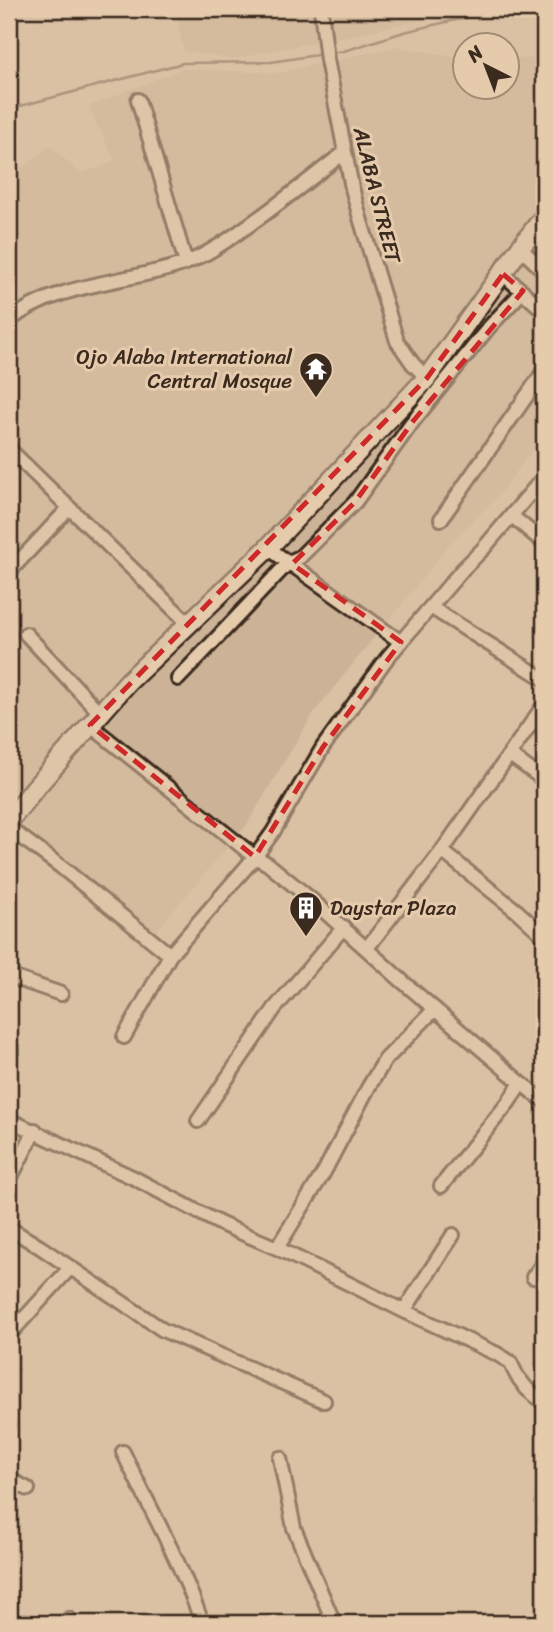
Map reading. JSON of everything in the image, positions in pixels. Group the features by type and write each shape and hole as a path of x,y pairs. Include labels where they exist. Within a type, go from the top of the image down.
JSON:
{"main road":[{"path":"9,821 128,682 268,548 427,378 544,217"}],"street":[{"name":"ALABA STREET","path":"321,9 326,54 357,208 397,341 413,365 427,378"},
{"path":"138,100 186,263"},
{"path":"9,321 22,310 77,289 186,263 211,251 345,152"},
{"path":"520,248 544,271"},
{"path":"503,274 544,311"},
{"path":"178,679 289,562 300,557 355,502 414,420 489,327 523,291"},
{"path":"442,519 544,371"},
{"path":"9,449 189,624"},
{"path":"124,1037 170,955 255,857 273,832 323,747 387,658 544,477"},
{"path":"9,572 69,508"},
{"path":"512,516 544,543"},
{"path":"268,548 401,642"},
{"path":"432,607 544,679"},
{"path":"26,634 95,720 255,857 268,864 344,927 520,1083 544,1101"},
{"path":"367,948 442,851 544,705"},
{"path":"510,755 544,780"},
{"path":"9,828 170,955"},
{"path":"442,851 544,936"},
{"path":"198,1121 275,1008 344,927"},
{"path":"9,976 61,994"},
{"path":"277,1248 324,1172 385,1060 435,1009"},
{"path":"441,1186 508,1103 520,1083"},
{"path":"9,1120 134,1178 221,1224 277,1248 510,1362 527,1389 544,1403"},
{"path":"9,1181 34,1130"},
{"path":"9,1228 163,1331 324,1401"},
{"path":"404,1311 453,1235"},
{"path":"533,1277 544,1262"},
{"path":"9,1335 70,1268"},
{"path":"123,1452 161,1527 202,1623"},
{"path":"280,1458 294,1528 334,1623"},
{"path":"9,1479 28,1489"}],"highlighted area":[{"path":"503,274 523,291 414,420 355,502 292,564 401,642 323,747 255,857 90,725 427,378"}],"shaded area":[{"path":"175,9 466,9 233,59 184,51"},
{"path":"397,46 452,57 452,102 522,102 522,59 544,58 544,436 495,499 450,543 313,714 246,826 153,934 9,813 9,178 50,146 80,173 115,160 88,107 181,69 279,73"}],"waterway":[{"path":"330,53 502,9"},
{"path":"9,109 183,63 271,62 323,54"}],"place":[{"name":"Ojo Alaba International Central Mosque","path":"316,399"},
{"name":"Daystar Plaza","path":"306,938"}]}
